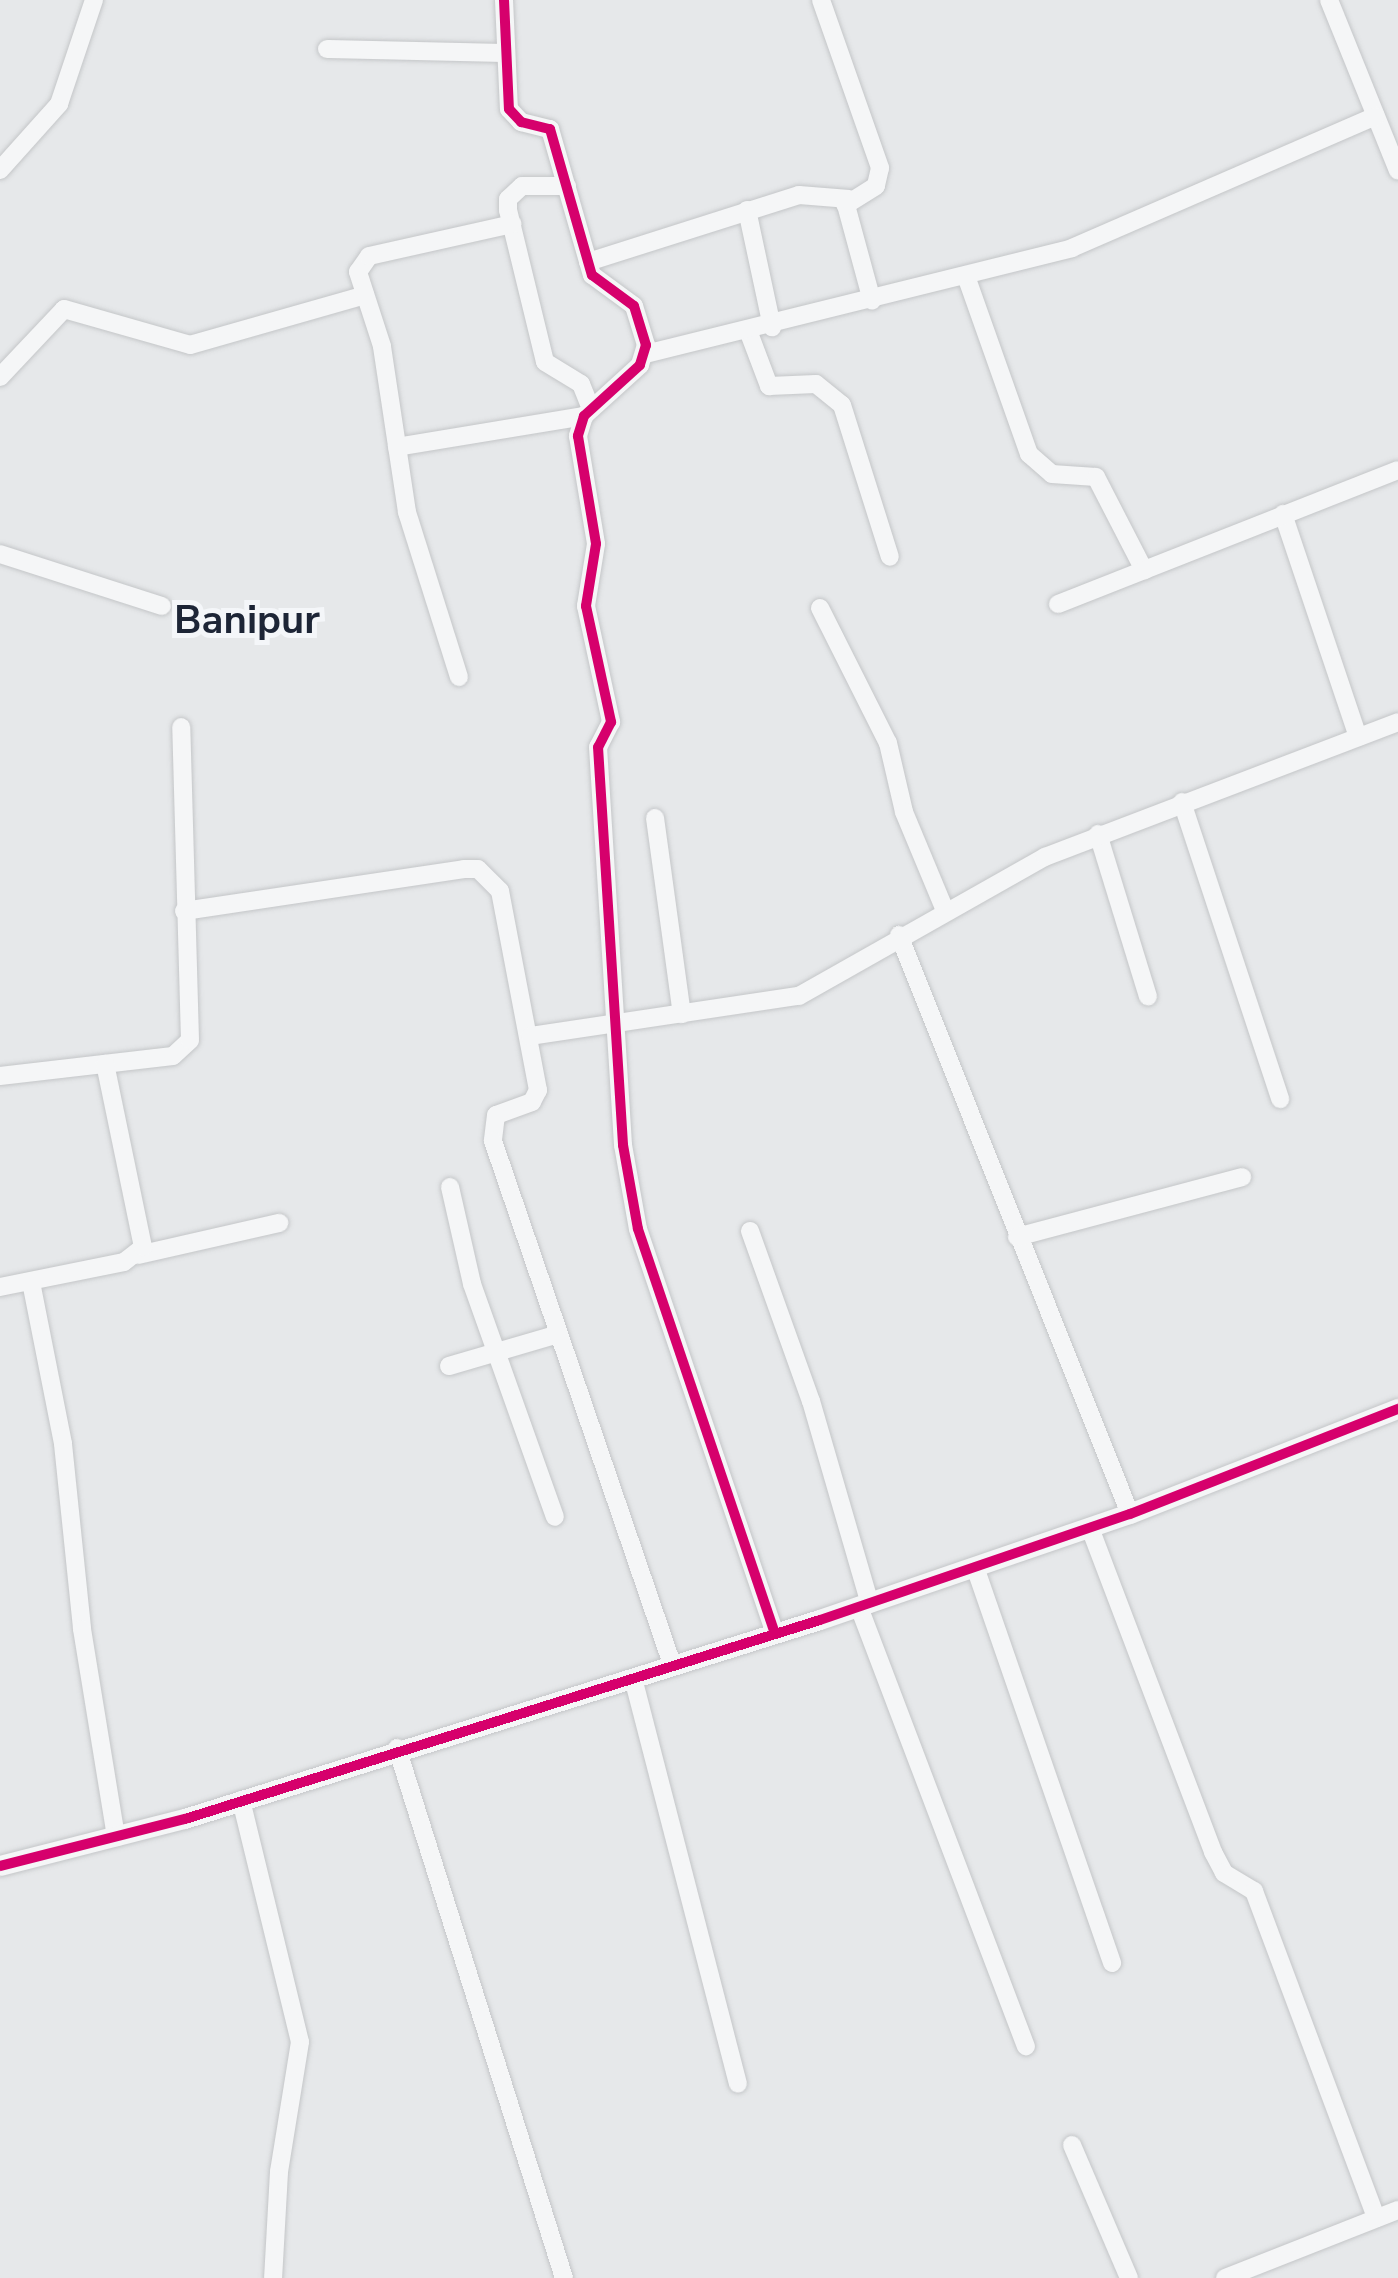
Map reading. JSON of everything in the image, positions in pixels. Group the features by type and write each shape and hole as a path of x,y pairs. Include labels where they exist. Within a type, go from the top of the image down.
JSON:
{"street":[{"path":"0,170 59,104 94,0"},
{"path":"504,0 509,109 521,122 550,129 588,262 599,286 634,306 645,354"},
{"path":"588,262 813,192 849,199 876,186 880,168 821,0"},
{"path":"1329,0 1398,171"},
{"path":"327,49 506,53"},
{"path":"398,448 588,412 613,395 645,354 872,302 1096,239 1376,116"},
{"path":"567,186 512,191 512,224 545,362 581,384 588,412 578,436 596,544 586,606 611,722 598,746 613,1019 638,1229 775,1633"},
{"path":"849,199 872,302"},
{"path":"747,210 772,327"},
{"path":"459,677 414,539 382,346 358,272 368,256 512,224"},
{"path":"966,276 1029,454 1052,474 1096,477 1144,570"},
{"path":"0,377 64,309 190,345 364,294"},
{"path":"749,333 769,386 816,384 842,405 890,558"},
{"path":"1058,604 1398,470"},
{"path":"1283,514 1358,737"},
{"path":"0,554 162,606"},
{"path":"820,608 888,742 904,812 944,908"},
{"path":"530,1036 613,1019 682,1014 798,996 944,908 1098,834 1398,722"},
{"path":"0,1076 173,1056 190,1040 181,727"},
{"path":"1182,802 1280,1099"},
{"path":"655,818 682,1014"},
{"path":"1098,834 1148,997"},
{"path":"184,911 478,869 500,891 538,1090 532,1102 496,1115 492,1126 555,1334 672,1664"},
{"path":"899,935 1130,1514"},
{"path":"105,1064 142,1232 138,1255"},
{"path":"1018,1237 1242,1177"},
{"path":"450,1188 462,1248 555,1516"},
{"path":"0,1287 279,1223"},
{"path":"750,1231 811,1401 864,1605 1026,2046"},
{"path":"32,1282 63,1444 82,1630 116,1837"},
{"path":"449,1366 555,1334"},
{"path":"0,1866 242,1800 397,1748 864,1605 1130,1514 1398,1409"},
{"path":"1090,1528 1214,1852 1224,1874 1254,1891 1376,2218"},
{"path":"975,1567 1112,1963"},
{"path":"633,1678 738,2084"},
{"path":"397,1748 564,2278"},
{"path":"242,1800 300,2042 273,2278"},
{"path":"1072,2145 1128,2278"},
{"path":"1224,2278 1398,2210"}],"cycle path":[{"path":"504,0 509,109 521,122 550,129 592,275 634,306 646,345 640,365 584,416 578,436 596,544 586,606 611,722 598,747 623,1145 638,1229 775,1633"},
{"path":"0,1866 185,1819 820,1620 1130,1514 1398,1409"}],"district":[{"name":"Banipur","path":"247,620"}]}
